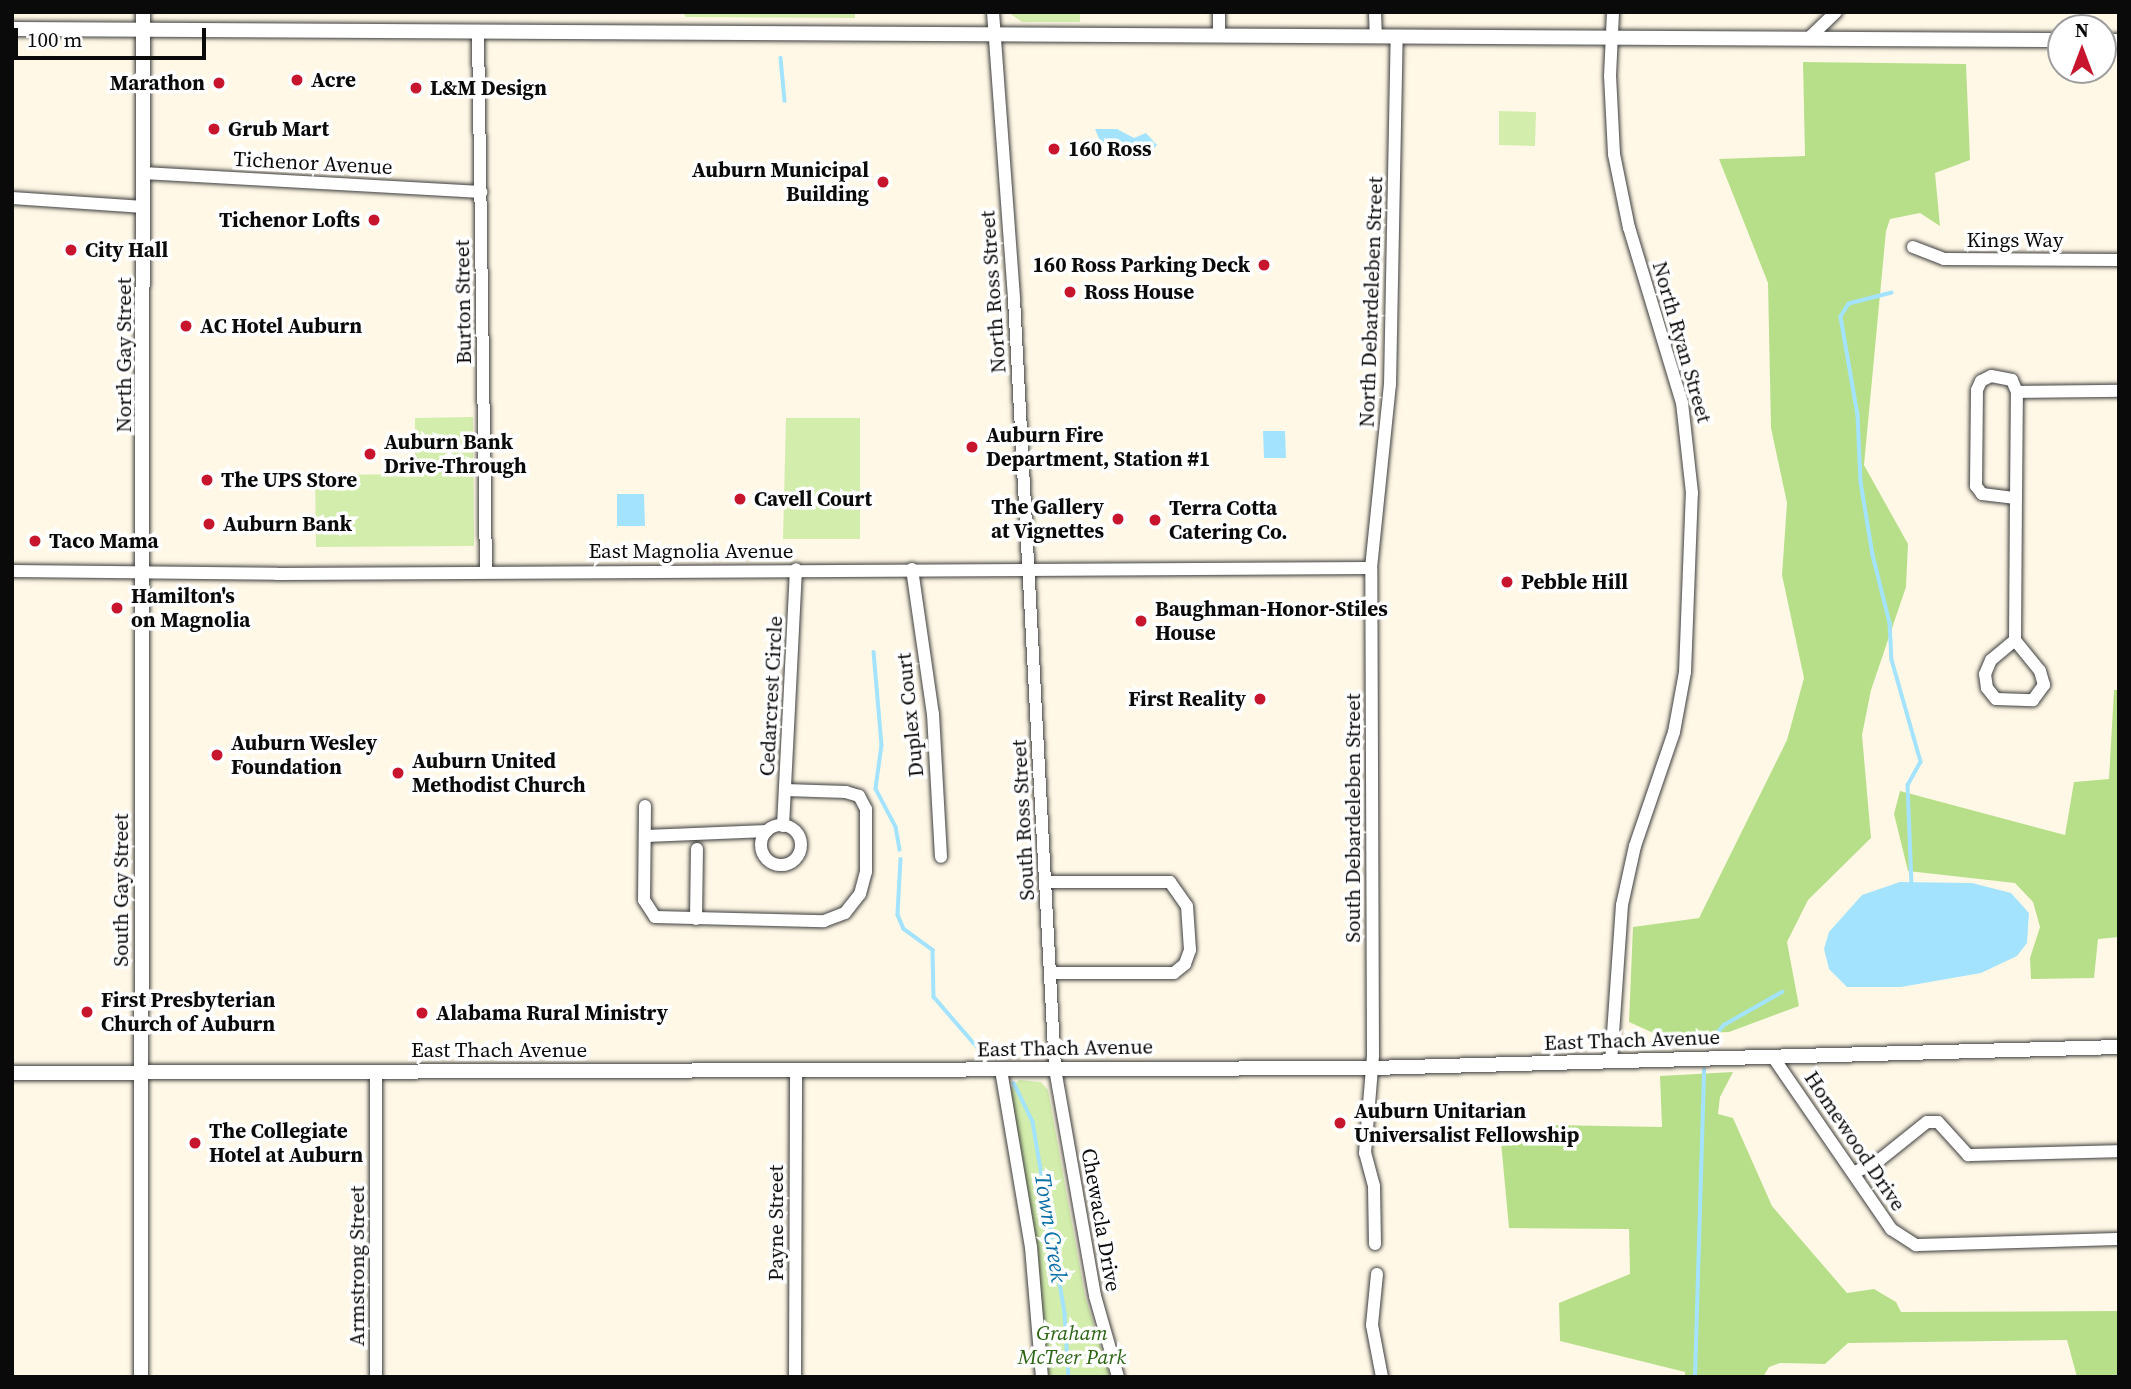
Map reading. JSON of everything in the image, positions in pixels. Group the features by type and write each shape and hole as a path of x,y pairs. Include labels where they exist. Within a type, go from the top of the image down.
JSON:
{"street":[{"name":"North Gay Street","path":"143,12 145,571"},
{"name":"North Ross Street","path":"993,12 1028,569"},
{"path":"1219,12 1219,36"},
{"path":"1376,12 1376,36"},
{"name":"North Ryan Street","path":"1611,1062 1622,905 1635,846 1662,765 1685,672 1692,463 1682,403 1629,228 1614,154 1613,12"},
{"path":"1808,39 1836,12"},
{"path":"12,29 2047,40"},
{"name":"Burton Street","path":"478,32 486,572"},
{"name":"North Debardeleben Street","path":"1371,568 1390,385 1397,36"},
{"name":"Tichenor Avenue","path":"144,173 481,192"},
{"path":"12,198 144,207"},
{"name":"Kings Way","path":"1913,247 1944,260 2119,260"},
{"path":"2015,640 1991,660 1985,674 1987,688 1996,699 2033,700 2044,685 2040,671 2015,640 2017,391 2012,380 2002,376 1981,381 1976,486 1982,494 2016,498"},
{"path":"2017,391 2119,391"},
{"name":"East Magnolia Avenue","path":"12,571 1371,568"},
{"name":"South Debardeleben Street","path":"1371,568 1371,1068 1365,1153 1374,1186 1375,1244"},
{"name":"Cedarcrest Circle","path":"783,826 796,569"},
{"name":"Duplex Court","path":"912,569 933,714 941,857"},
{"name":"South Ross Street","path":"1028,569 1055,1069"},
{"name":"South Gay Street","path":"141,1377 145,571"},
{"path":"645,806 644,900 648,913 655,917 824,922 845,913 860,894 866,872 866,809 859,796 785,790"},
{"path":"646,836 767,831 783,826 798,835 801,847 796,858 785,864 772,863 763,853 762,840 767,831"},
{"path":"696,919 697,849"},
{"path":"1047,883 1170,882 1187,906 1189,950 1185,964 1174,973 1050,973"},
{"name":"East Thach Avenue","path":"12,1073 1371,1068 2119,1047"},
{"name":"Homewood Drive","path":"1773,1056 1891,1229 1916,1245 2119,1239"},
{"name":"Chewacla Drive","path":"1055,1069 1095,1296 1118,1377"},
{"name":"Payne Street","path":"795,1377 796,1070"},
{"path":"1001,1070 1031,1247 1042,1377"},
{"name":"Armstrong Street","path":"376,1072 376,1377"},
{"path":"1853,1173 1877,1162 1927,1122 1938,1122 1946,1129 1955,1146 1968,1155 2119,1151"},
{"path":"1377,1274 1372,1325 1381,1377"}],"green space":[{"path":"683,12 855,12 855,18 686,17"},
{"path":"1008,12 1080,12 1080,22 1022,22"},
{"path":"1803,62 1966,64 1970,160 1935,173 1940,226 1920,213 1890,219 1886,231 1864,465 1908,544 1906,587 1871,690 1862,735 1871,838 1808,900 1787,942 1799,1006 1729,1032 1658,1035 1629,1022 1633,927 1699,918 1787,740 1804,678 1782,575 1787,503 1771,428 1768,283 1719,159 1805,156"},
{"path":"1499,111 1536,112 1535,146 1499,145"},
{"path":"473,417 474,546 316,547 315,475 415,474 415,418"},
{"path":"786,418 860,418 860,539 783,539"},
{"path":"2114,690 2119,690 2119,937 2098,939 2094,978 2031,979 2030,958 2040,927 2033,902 2015,883 1908,871 1894,814 1900,791 2065,835 2074,782 2109,779"},
{"path":"1733,1072 1720,1097 1718,1114 1733,1118 1772,1206 1847,1293 1874,1289 1896,1302 1901,1312 2119,1311 2119,1377 2077,1377 2067,1340 1848,1343 1825,1364 1780,1363 1769,1367 1763,1377 1685,1377 1685,1372 1560,1341 1559,1303 1630,1274 1629,1229 1509,1228 1501,1142 1553,1144 1551,1125 1662,1127 1660,1076"},
{"name":"Graham McTeer Park","path":"1019,1080 1041,1082 1048,1090 1085,1296 1110,1377 1049,1377 1036,1247 1008,1091"}],"water":[{"path":"1095,129 1117,129 1134,138 1146,133 1157,145 1147,155 1121,159 1111,153 1107,143 1100,141"},
{"path":"1263,431 1285,431 1286,458 1264,458"},
{"path":"617,494 644,494 645,526 617,526"},
{"path":"1900,882 1972,883 2011,893 2029,913 2027,943 2017,956 1981,973 1901,987 1847,987 1829,969 1824,949 1829,932 1862,895"}],"waterway":[{"path":"781,58 785,101"},
{"path":"1892,293 1849,304 1841,317 1858,415 1861,482 1873,555 1890,623 1892,660 1921,762 1908,785 1912,886"},
{"name":"Town Creek","path":"874,652 882,745 876,789 896,827 900,850"},
{"name":"Town Creek","path":"901,859 898,915 904,929 933,950 934,997 979,1049 991,1052"},
{"path":"1713,1038 1724,1025 1782,992"},
{"path":"1695,1377 1704,1070"},
{"name":"Town Creek","path":"1014,1083 1033,1122 1065,1314 1069,1377"}],"place":[{"name":"Acre","path":"297,80"},
{"name":"Marathon","path":"219,83"},
{"name":"L&M Design","path":"416,88"},
{"name":"Grub Mart","path":"214,129"},
{"name":"160 Ross","path":"1054,149"},
{"name":"Auburn Municipal Building","path":"883,182"},
{"name":"Tichenor Lofts","path":"374,220"},
{"name":"City Hall","path":"71,250"},
{"name":"160 Ross Parking Deck","path":"1264,265"},
{"name":"Ross House","path":"1070,292"},
{"name":"AC Hotel Auburn","path":"186,326"},
{"name":"Auburn Fire Department, Station #1","path":"972,447"},
{"name":"Auburn Bank Drive-Through","path":"370,454"},
{"name":"The UPS Store","path":"207,480"},
{"name":"Cavell Court","path":"740,499"},
{"name":"The Gallery at Vignettes","path":"1118,519"},
{"name":"Terra Cotta Catering Co.","path":"1155,520"},
{"name":"Auburn Bank","path":"209,524"},
{"name":"Taco Mama","path":"35,541"},
{"name":"Pebble Hill","path":"1507,582"},
{"name":"Hamilton's on Magnolia","path":"117,608"},
{"name":"Baughman-Honor-Stiles House","path":"1141,621"},
{"name":"First Reality","path":"1260,699"},
{"name":"Auburn Wesley Foundation","path":"217,755"},
{"name":"Auburn United Methodist Church","path":"398,773"},
{"name":"First Presbyterian Church of Auburn","path":"87,1012"},
{"name":"Alabama Rural Ministry","path":"422,1013"},
{"name":"Auburn Unitarian Universalist Fellowship","path":"1340,1123"},
{"name":"The Collegiate Hotel at Auburn","path":"195,1143"}]}
